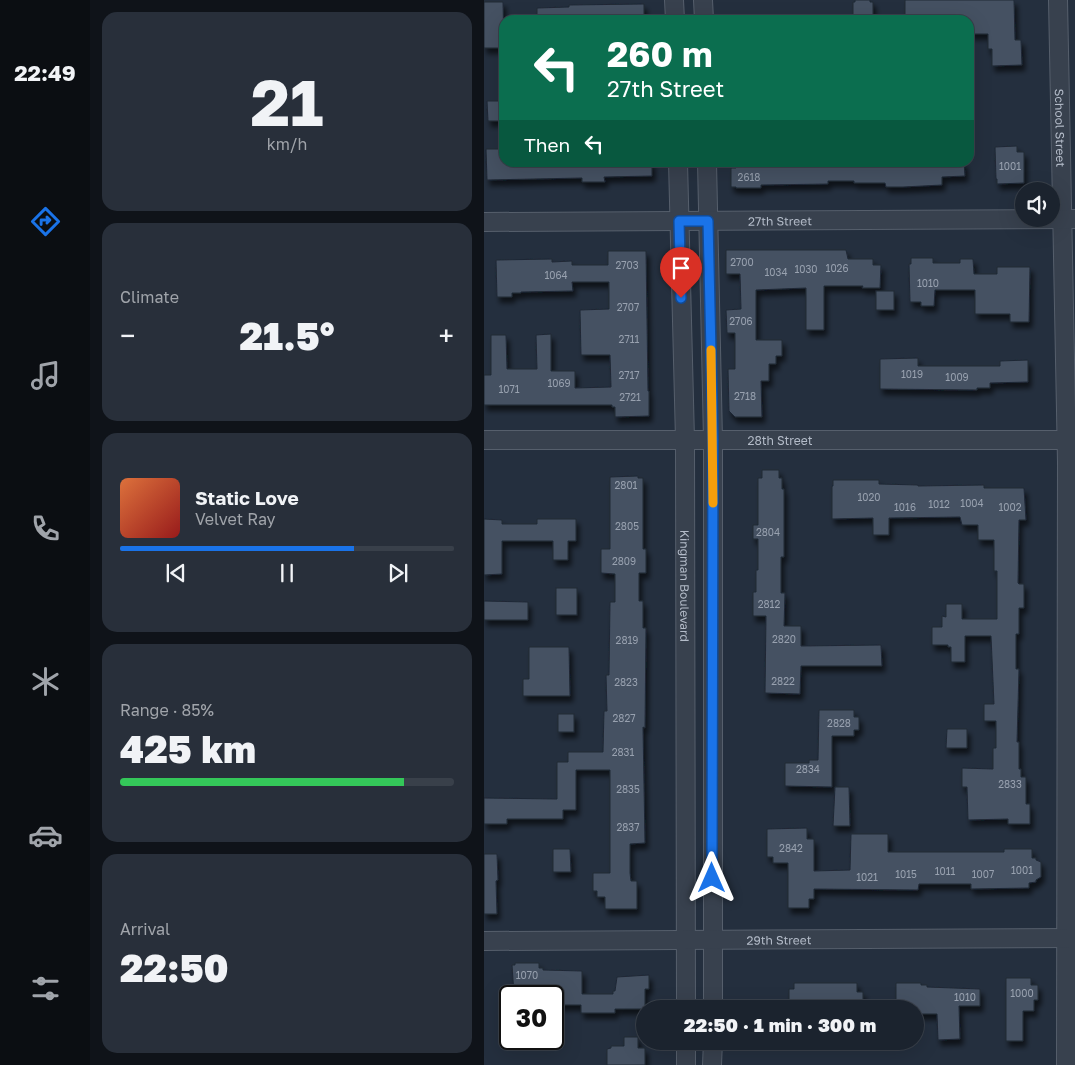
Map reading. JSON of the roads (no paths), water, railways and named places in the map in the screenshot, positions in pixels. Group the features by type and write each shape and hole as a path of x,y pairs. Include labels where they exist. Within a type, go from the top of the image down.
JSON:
{"street":[{"path":"674,0 675,15"},
{"path":"703,0 704,15"},
{"name":"School Street","path":"1058,0 1069,219 1071,440 1071,938 1066,1065"},
{"name":"Kingman Boulevard","path":"678,167 685,440 686,1000"},
{"path":"707,167 713,440 712,1000"},
{"name":"27th Street","path":"484,222 1069,219"},
{"name":"28th Street","path":"484,440 1071,440"},
{"name":"29th Street","path":"484,940 1071,938"},
{"path":"686,1050 686,1065"},
{"path":"712,1050 712,1065"}]}
